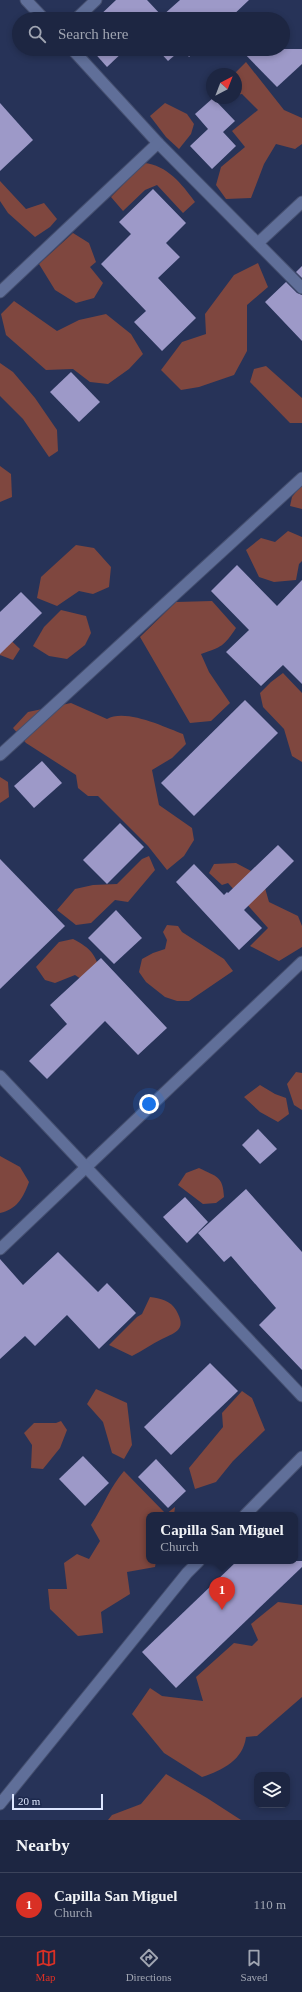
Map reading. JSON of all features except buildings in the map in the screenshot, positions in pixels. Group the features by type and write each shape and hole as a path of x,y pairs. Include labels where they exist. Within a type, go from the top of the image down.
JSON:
{"street":[{"path":"26,0 37,12"},
{"path":"83,12 96,0"},
{"path":"78,56 158,142 302,288"},
{"path":"0,292 158,142"},
{"path":"258,243 302,202"},
{"path":"0,755 302,478"},
{"path":"0,1249 302,962"},
{"path":"0,1076 302,1396"},
{"path":"247,1512 302,1457"},
{"path":"0,1804 187,1573 196,1564"}],"shaded area":[{"path":"246,62 284,110 302,118 302,144 295,149 276,144 264,164 251,198 226,199 216,185 221,167 245,147 232,131 258,110 242,94 242,68 240,68"},
{"path":"165,103 187,114 194,124 191,134 179,149 166,137 150,116"},
{"path":"144,163 160,167 167,171 179,182 195,202 183,213 157,185 145,190 123,211 111,197"},
{"path":"0,181 26,209 44,203 57,219 50,227 35,237 8,213 0,201"},
{"path":"73,233 89,243 96,262 90,267 103,283 94,298 76,303 55,290 39,264"},
{"path":"258,263 268,287 247,305 247,351 234,375 199,387 181,390 161,370 182,342 206,334 205,314 234,275"},
{"path":"14,301 57,331 79,320 106,314 131,334 143,354 129,369 108,384 90,382 73,369 46,370 6,335 1,314"},
{"path":"0,363 13,372 35,398 57,430 58,451 49,457 23,419 0,396"},
{"path":"266,366 302,398 302,423 290,423 250,382 254,369"},
{"path":"0,466 11,474 12,497 0,502"},
{"path":"302,484 302,509 290,506 292,497"},
{"path":"288,531 302,537 302,561 299,564 296,580 274,582 259,577 246,550 261,538 275,542"},
{"path":"76,545 94,548 111,567 109,587 93,594 79,591 57,606 37,598 41,577"},
{"path":"212,601 236,628 222,645 214,650 201,654 209,672 230,703 211,721 190,723 140,637 176,602"},
{"path":"61,610 86,616 91,633 85,645 67,659 49,656 33,646 44,627"},
{"path":"0,630 20,649 13,660 0,655"},
{"path":"283,673 302,693 302,762 292,756 284,729 263,707 260,693"},
{"path":"71,703 107,719 115,716 134,717 156,723 183,734 186,744 172,758 152,770 159,805 192,828 194,840 184,856 167,870 148,846 98,796 88,796 78,788 76,775 26,743 13,728 28,712"},
{"path":"0,777 8,782 9,797 0,803"},
{"path":"149,856 155,870 128,902 115,900 91,923 76,925 57,910 75,889 93,885 117,884 142,859"},
{"path":"236,863 253,872 265,888 269,902 298,916 302,926 302,947 279,961 250,946 268,928 228,883 222,885 209,873 214,864"},
{"path":"167,925 178,926 182,932 224,959 233,971 189,1001 177,1001 165,997 146,982 139,972 142,959 165,949 167,940 163,932"},
{"path":"73,939 89,949 95,957 101,974 90,985 75,975 55,983 45,980 36,967 59,942"},
{"path":"296,1072 302,1073 302,1110 294,1105 287,1084"},
{"path":"260,1085 275,1094 286,1098 289,1114 278,1122 260,1112 244,1097"},
{"path":"0,1156 20,1167 29,1182 19,1202 11,1209 0,1213"},
{"path":"199,1168 218,1178 222,1185 224,1197 216,1203 203,1204 178,1185 186,1173"},
{"path":"150,1297 165,1300 174,1307 181,1322 179,1329 132,1356 109,1345 137,1317 142,1314"},
{"path":"96,1389 127,1403 132,1445 124,1459 112,1453 103,1422 87,1404"},
{"path":"242,1391 252,1398 265,1430 233,1461 216,1482 195,1489 189,1468 223,1427 222,1413"},
{"path":"61,1421 67,1430 60,1448 43,1469 31,1468 32,1445 24,1433 34,1423 56,1423"},
{"path":"124,1471 164,1512 146,1512 146,1564 156,1564 155,1567 127,1572 130,1594 101,1612 103,1633 78,1636 50,1609 48,1589 67,1589 64,1563 77,1554 89,1559 100,1541 91,1525"},
{"path":"175,1507 174,1512 169,1512"},
{"path":"278,1602 302,1605 302,1697 257,1736 246,1737 241,1752 231,1763 202,1777 164,1753 132,1714 150,1688 162,1696 203,1701 196,1677 234,1643 252,1646 258,1640 251,1624"},
{"path":"166,1774 241,1820 108,1820 112,1815 141,1804"}],"place":[{"name":"Capilla San Miguel","path":"222,1610"}]}
